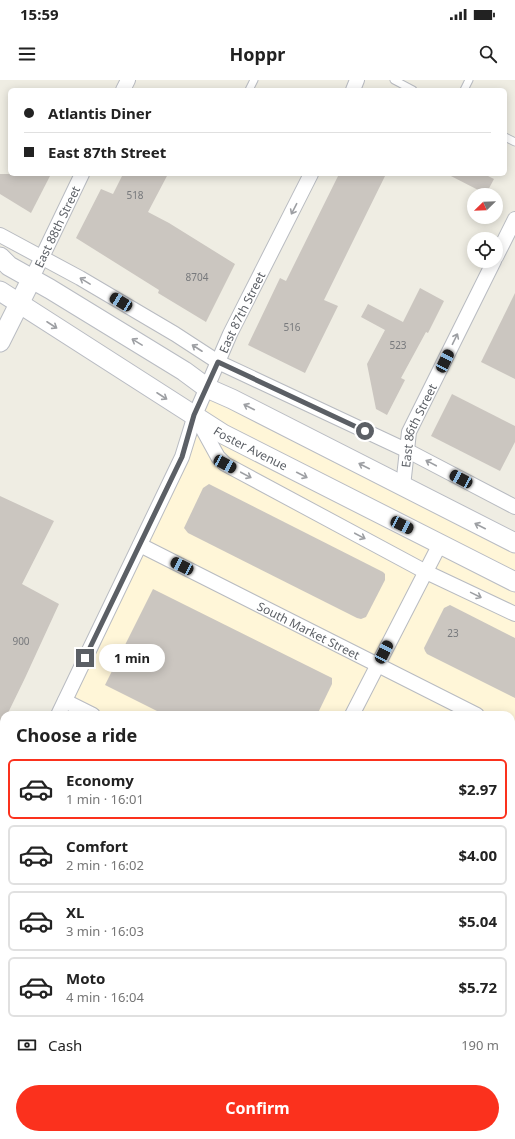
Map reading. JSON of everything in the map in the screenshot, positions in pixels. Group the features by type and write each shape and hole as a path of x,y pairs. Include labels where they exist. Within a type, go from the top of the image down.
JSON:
{"main road":[{"path":"0,257 9,266 32,278 184,371 207,388 232,399 515,543"},
{"path":"0,342 32,278"},
{"name":"Foster Avenue","path":"0,291 19,305 223,434 515,582"}],"street":[{"name":"East 88th Street","path":"32,278 81,176"},
{"name":"East 87th Street","path":"60,711 182,457 194,415 230,334 310,176"},
{"path":"503,243 515,219"},
{"path":"0,235 42,256 168,330 218,362 408,451 515,507"},
{"name":"East 86th Street","path":"403,486 409,432 491,268"},
{"path":"194,415 218,457 225,464 426,572 515,614"},
{"path":"354,711 440,544"},
{"name":"South Market Street","path":"140,545 469,711"},
{"path":"65,701 85,711"}],"lane":[{"path":"394,80 409,88"}],"shaded area":[{"path":"207,388 515,543 515,711 61,711"}],"building":[{"path":"0,174 8,174 8,176 50,176 31,213 0,194"},
{"path":"122,176 167,176 148,212 169,223 235,264 206,322 158,293 159,290 76,238 101,189 113,194"},
{"path":"338,176 385,176 324,300 338,306 305,373 248,345 280,278 286,281"},
{"path":"451,176 488,176 494,179 489,188 474,188"},
{"path":"420,288 444,301 428,333 426,332 401,378 405,380 387,415 376,409 367,364 385,330 361,317 368,304 403,322"},
{"path":"515,293 515,379 481,362"},
{"path":"452,394 515,426 515,442 500,471 431,436"},
{"path":"209,484 383,572 385,574 385,580 366,617 361,619 357,618 188,533 184,528 203,488"},
{"path":"0,496 54,521 22,584 59,604 9,711 0,711"},
{"path":"153,589 332,678 332,684 319,711 157,711 105,685"},
{"path":"450,605 515,638 515,698 427,654 424,648 444,608"}],"route":[{"path":"85,658 182,457 194,415 218,362 365,431"}]}
